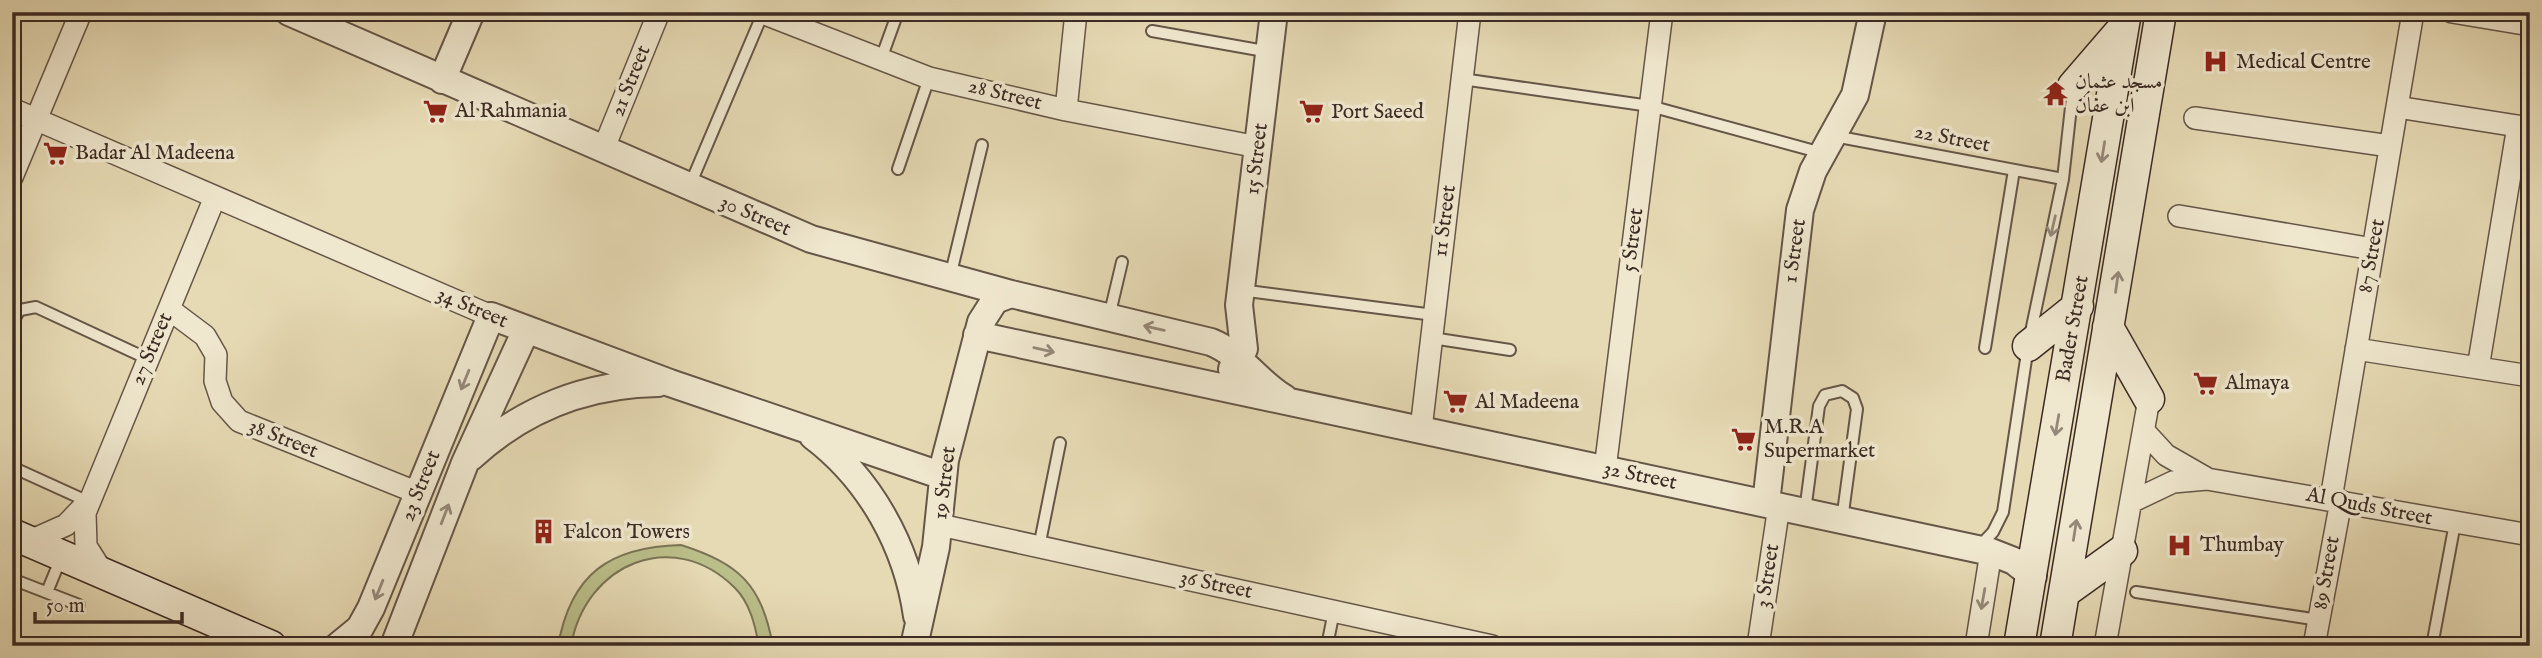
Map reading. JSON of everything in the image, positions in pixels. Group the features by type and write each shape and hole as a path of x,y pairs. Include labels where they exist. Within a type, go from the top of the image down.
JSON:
{"main road":[{"name":"Bader Street","path":"2055,646 2161,12"},
{"name":"Bader Street","path":"2019,646 2033,576 2038,532 2125,20"},
{"path":"2073,86 2125,20"},
{"path":"2028,346 2078,306"},
{"path":"2108,327 2149,399"},
{"path":"21,538 271,646"},
{"path":"2064,592 2122,551"},
{"path":"142,590 172,617 228,646"}],"street":[{"path":"12,177 81,12"},
{"name":"30 Street","path":"289,12 811,239 1011,294 1200,339 1222,346 1240,359"},
{"path":"442,80 471,12"},
{"name":"21 Street","path":"603,150 659,12"},
{"path":"1066,110 1076,12"},
{"name":"15 Street","path":"1240,359 1244,342 1240,298 1274,12"},
{"name":"11 Street","path":"1420,429 1470,12"},
{"name":"5 Street","path":"1605,469 1662,12"},
{"name":"1 Street","path":"1783,507 1796,231 1806,191 1850,105 1862,73 1873,12"},
{"name":"87 Street","path":"2336,500 2356,349 2413,12"},
{"path":"2452,12 2530,25"},
{"name":"28 Street","path":"761,13 929,78 1066,110 1258,147"},
{"path":"2397,107 2524,127 2478,368"},
{"name":"34 Street","path":"12,109 526,330 670,383 943,476"},
{"path":"2195,118 2390,146"},
{"name":"27 Street","path":"104,574 90,556 83,536 89,502 215,197"},
{"path":"2179,216 2373,249"},
{"path":"955,279 979,329 1196,384 1216,379 1240,359"},
{"name":"19 Street","path":"916,637 940,525 943,476 979,329 995,300 1011,294"},
{"path":"1200,339 1222,330 1240,298"},
{"name":"38 Street","path":"169,309 205,336 216,355 215,381 222,402 239,421 418,493"},
{"name":"23 Street","path":"338,646 352,636 366,618 491,316"},
{"name":"23 Street","path":"394,646 465,463 526,330"},
{"path":"2356,349 2530,376"},
{"name":"32 Street","path":"1240,359 1262,383 1288,401"},
{"path":"465,463 490,440 545,407 606,387 670,383"},
{"name":"32 Street","path":"1196,384 1288,401 1984,550 2014,561 2033,576"},
{"path":"2105,646 2149,399"},
{"path":"801,426 822,443 859,481 888,526 908,575 916,637"},
{"name":"Al Quds Street","path":"2144,431 2166,455 2207,479"},
{"name":"Al Quds Street","path":"2131,502 2173,482 2207,479 2530,535"},
{"name":"89 Street","path":"2314,646 2336,500"},
{"name":"27 Street","path":"21,538 66,525 89,502"},
{"name":"3 Street","path":"1758,646 1783,507"},
{"name":"36 Street","path":"940,525 1492,646"},
{"path":"1976,646 1984,550 2016,546 2038,532"}],"lane":[{"path":"881,59 898,12"},
{"path":"689,188 761,13"},
{"path":"1152,31 1270,52"},
{"path":"898,169 929,78"},
{"name":"22 Street","path":"1462,79 1650,106 1829,144 2063,179"},
{"path":"1984,550 2003,512 2028,346 2063,179 2073,86"},
{"path":"955,279 982,145"},
{"path":"1985,348 2014,170"},
{"path":"1109,317 1122,262"},
{"path":"1240,298 1434,315"},
{"path":"12,322 20,310 36,307 148,359"},
{"path":"1432,338 1510,350"},
{"path":"1783,507 1819,406 1825,395 1842,391 1853,398 1857,409 1842,520"},
{"path":"1039,547 1060,443"},
{"path":"12,467 89,502"},
{"path":"2432,646 2455,523"},
{"path":"47,592 62,556"},
{"path":"12,579 79,605"},
{"path":"2136,592 2319,620"},
{"path":"1327,646 1334,611"}],"green space":[{"path":"681,545 719,560 745,579 762,607 773,646 759,646 754,622 740,594 711,569 685,559 660,557 635,563 613,575 594,594 580,617 571,646 558,646 573,600 584,582 598,569 634,551"}],"place":[{"name":"Medical Centre","path":"2216,62"},
{"name":"مسجد عثمان ابن عفان","path":"2055,94"},
{"name":"Al Rahmania","path":"435,111"},
{"name":"Port Saeed","path":"1311,112"},
{"name":"Badar Al Madeena","path":"55,153"},
{"name":"Almaya","path":"2205,383"},
{"name":"Al Madeena","path":"1455,402"},
{"name":"M.R.A Supermarket","path":"1744,439"},
{"name":"Falcon Towers","path":"543,532"},
{"name":"Thumbay","path":"2180,545"}]}
